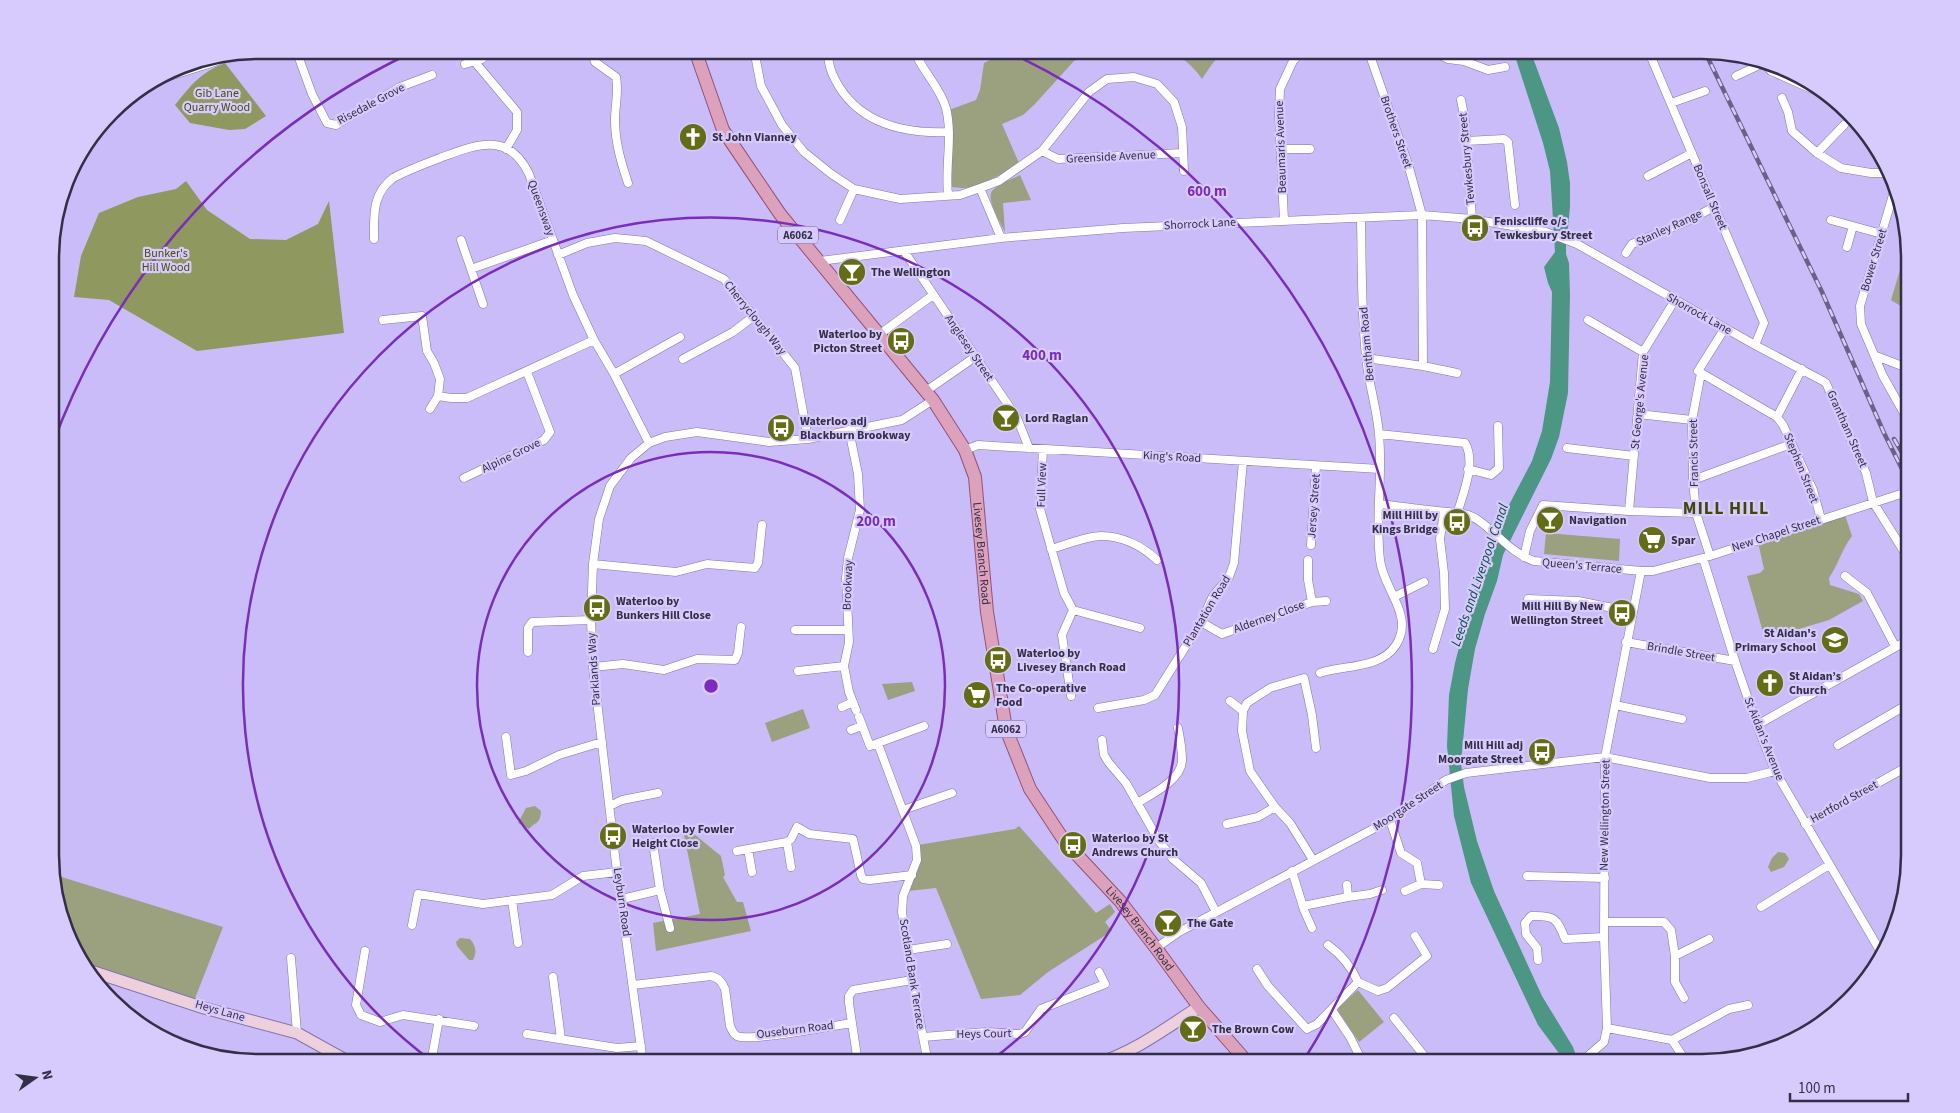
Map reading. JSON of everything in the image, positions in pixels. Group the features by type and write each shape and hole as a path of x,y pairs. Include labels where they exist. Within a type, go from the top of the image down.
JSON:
{"main road":[{"name":"Livesey Branch Road","path":"698,59 723,130 780,214 930,396 965,450 975,477 988,612 1008,736 1030,789 1065,842 1120,901 1199,1007 1240,1054"}],"street":[{"name":"Risedale Grove","path":"299,59 312,94 327,123 336,125 400,87 432,75"},
{"path":"594,59 595,62 616,77 618,90 615,119 617,148 628,183"},
{"path":"756,59 761,86 782,125 804,152 830,174 854,189 900,199 960,195 999,181 1042,151 1089,92 1107,79 1134,77 1157,84 1174,102 1182,127 1184,171"},
{"path":"829,59 832,72 844,94 863,112 886,125 930,133 949,132"},
{"path":"920,59 921,65 941,94 948,116 948,195"},
{"name":"Beaumaris Avenue","path":"1284,220 1280,149 1280,89 1295,59"},
{"name":"Brothers Street","path":"1371,59 1408,164 1422,215 1423,366"},
{"path":"1448,59 1464,61 1488,70 1505,67"},
{"name":"Bonsall Street","path":"1652,59 1764,323 1755,345"},
{"path":"374,239 374,214 377,197 382,187 393,178 473,146 493,144 506,149 517,130 517,112 478,60 465,64"},
{"path":"1736,76 1754,66"},
{"path":"1774,72 1797,82"},
{"path":"1670,103 1705,91"},
{"path":"1782,98 1788,112 1792,131 1817,153 1842,168 1882,173"},
{"name":"Tewkesbury Street","path":"1461,100 1472,219"},
{"path":"1817,153 1844,125"},
{"path":"1466,141 1504,139 1508,142 1515,205"},
{"name":"Queensway","path":"506,149 525,165 558,255 594,340 614,374 649,443"},
{"path":"1280,149 1310,149"},
{"name":"Greenside Avenue","path":"1042,151 1058,159 1183,153"},
{"path":"1648,176 1692,153"},
{"path":"980,188 1001,238"},
{"path":"840,220 854,189"},
{"name":"Bower Street","path":"1876,356 1862,324 1860,306 1893,204"},
{"name":"Stanley Range","path":"1626,253 1632,244 1688,221 1714,207"},
{"name":"Shorrock Lane","path":"820,261 1001,238 1123,228 1422,215 1472,219 1546,232 1577,244 1755,345 1802,369"},
{"name":"Bentham Road","path":"1243,711 1247,703 1270,688 1331,669 1368,665 1396,646 1401,633 1402,617 1380,562 1379,434 1366,358 1363,326 1361,219"},
{"path":"1831,220 1882,234"},
{"path":"1847,247 1852,226"},
{"name":"Cherryclough Way","path":"558,255 596,241 615,238 646,241 724,279 795,368 808,439"},
{"path":"461,240 483,304"},
{"path":"471,269 553,240"},
{"name":"Anglesey Street","path":"904,251 1017,418 1029,448"},
{"path":"880,334 933,295"},
{"name":"St George's Avenue","path":"1629,511 1643,352 1675,300"},
{"path":"383,320 422,316 427,350 440,379 438,396 430,409"},
{"path":"683,359 733,332 754,316"},
{"path":"1588,320 1643,352"},
{"name":"Francis Street","path":"1707,557 1696,513 1693,480 1692,420 1701,373 1698,371 1725,328"},
{"path":"614,374 680,337"},
{"path":"438,396 467,398 594,340"},
{"path":"1876,356 1901,366"},
{"path":"1876,356 1883,376 1901,408"},
{"name":"Parklands Way","path":"602,742 593,667 591,620 593,564 599,519 610,486 631,458 649,443 665,437 697,432 769,442 808,439 902,420 975,357"},
{"path":"1366,358 1457,373"},
{"path":"1701,373 1777,417 1802,369"},
{"name":"Grantham Street","path":"1802,369 1826,384 1866,473 1873,502 1901,547"},
{"name":"Alpine Grove","path":"464,478 544,440 550,432 527,372"},
{"path":"1638,414 1692,420"},
{"name":"Stephen Street","path":"1777,417 1783,425 1813,490 1821,519"},
{"path":"1468,470 1491,475 1499,468 1498,426"},
{"name":"Brookway","path":"849,430 858,474 860,510 848,558 846,578 849,642 844,666 856,710 869,746 878,744"},
{"path":"1379,434 1465,443 1469,451 1468,470 1458,511"},
{"path":"1693,480 1791,444"},
{"name":"King's Road","path":"965,450 978,445 1380,469"},
{"path":"1567,448 1634,456"},
{"name":"Full View","path":"1043,449 1040,509 1064,593 1073,610"},
{"name":"Plantation Road","path":"1098,708 1144,700 1155,695 1201,622 1213,596 1229,578 1234,563 1243,461"},
{"name":"Jersey Street","path":"1311,545 1316,466"},
{"name":"New Chapel Street","path":"1641,571 1653,571 1707,557 1901,494"},
{"path":"1379,504 1444,512 1458,511 1478,520 1524,557 1530,531 1543,505 1629,511 1696,513"},
{"path":"1433,649 1445,609 1444,573 1440,539 1444,512"},
{"path":"593,564 676,572 708,564 752,568 758,563 762,526"},
{"path":"1052,549 1099,536 1115,538 1144,548 1157,560"},
{"name":"Queen's Terrace","path":"1524,557 1534,561 1641,571"},
{"name":"St Aidan's Avenue","path":"1707,557 1735,662 1775,771 1878,949"},
{"name":"Alderney Close","path":"1308,560 1308,580 1312,602"},
{"name":"New Wellington Street","path":"1591,1054 1604,1042 1607,1028 1604,937 1605,757 1641,571"},
{"path":"1845,576 1867,593 1895,646"},
{"path":"1394,597 1424,582"},
{"path":"1528,599 1578,601 1632,612"},
{"name":"Alderney Close","path":"1201,622 1222,634 1312,602 1326,601"},
{"path":"1071,696 1062,635 1073,610 1140,628"},
{"path":"528,652 528,628 532,622 591,620"},
{"path":"593,667 623,664 664,670 697,659 735,660 738,653 741,627"},
{"path":"795,630 848,630"},
{"name":"Brindle Street","path":"1626,642 1735,662"},
{"path":"1757,725 1901,643"},
{"path":"798,671 844,666"},
{"path":"1312,675 1312,716 1316,748"},
{"path":"1230,701 1243,711 1242,731 1250,771 1274,807 1290,823 1313,860"},
{"path":"1615,705 1682,719"},
{"path":"842,707 856,710"},
{"path":"1838,745 1901,708"},
{"path":"851,730 862,726"},
{"path":"878,744 924,726"},
{"path":"1138,803 1162,788 1176,775 1182,762 1178,728"},
{"path":"506,737 511,775 526,771 559,755 602,742"},
{"path":"1102,740 1104,755 1126,783 1163,847 1173,859 1201,884 1216,912"},
{"name":"Leyburn Road","path":"602,742 642,1054"},
{"name":"Scotland Bank Terrace","path":"878,744 916,846 917,860 903,896 902,912 912,980 926,1054"},
{"name":"Moorgate Street","path":"1156,948 1179,932 1390,820 1446,780 1466,773 1605,757 1710,778 1746,778 1775,771"},
{"name":"Hertford Street","path":"1805,824 1901,770"},
{"path":"610,806 622,800 658,793"},
{"path":"903,810 952,793"},
{"path":"1227,824 1258,817 1274,807"},
{"path":"1390,820 1401,853 1417,863 1421,884"},
{"path":"736,851 787,842 791,839 797,827 809,834 853,839 863,879 912,876"},
{"path":"653,842 660,890 670,928"},
{"path":"787,842 791,867"},
{"path":"748,849 752,872"},
{"path":"1761,907 1829,865"},
{"path":"1292,871 1312,928"},
{"path":"412,925 418,894 483,904 552,895 583,876 618,872"},
{"path":"1527,876 1605,878"},
{"path":"1405,890 1421,884 1439,885"},
{"path":"1347,885 1348,897"},
{"path":"622,899 660,890"},
{"path":"1303,906 1370,894 1382,890"},
{"path":"512,900 518,943"},
{"path":"1538,960 1537,948 1526,934 1525,922 1531,916 1548,915 1558,922 1565,939 1604,937"},
{"path":"1604,922 1664,922 1671,930 1675,956 1675,982 1684,998"},
{"path":"1328,945 1352,967 1358,982 1378,991 1387,988 1427,956 1415,936"},
{"path":"1675,956 1709,939"},
{"path":"908,950 947,944"},
{"path":"365,951 356,1005 361,1015 380,1022 402,1014 474,1026"},
{"path":"291,958 297,1032"},
{"path":"1257,969 1268,986 1307,1028 1317,1024 1358,982"},
{"name":"Heys Court","path":"923,1037 986,1032 1020,1034 1025,1032 1041,1008 1105,984 1099,972"},
{"name":"Heys Lane","path":"98,974 204,1008 297,1032 335,1054"},
{"path":"553,977 561,1040"},
{"name":"Ouseburn Road","path":"633,985 716,977 725,989 730,1026 733,1032 739,1036 773,1035 852,1023"},
{"path":"857,1054 849,996 853,990 912,980"},
{"path":"1607,1028 1672,1040 1728,1009 1748,1005"},
{"path":"1121,1054 1140,1045 1199,1007"},
{"path":"1332,1010 1358,1054"},
{"path":"1394,1018 1423,1054"},
{"path":"433,1054 439,1019"},
{"path":"527,1034 617,1048 641,1046"},
{"path":"1672,1040 1681,1054"}],"shaded area":[{"path":"992,59 1079,59 1074,61 1023,115 1002,124 1019,163 999,175 976,185 962,188 950,187 949,110 976,100 980,90 984,63"},
{"path":"1182,59 1216,59 1202,79"},
{"path":"1516,59 1533,59 1559,128 1567,162 1570,183 1570,207 1566,234 1570,295 1568,393 1559,437 1551,459 1503,555 1497,581 1485,614 1475,649 1468,689 1461,763 1464,787 1477,841 1494,891 1542,996 1575,1054 1560,1054 1538,1025 1471,883 1454,816 1447,746 1449,695 1455,663 1473,594 1484,566 1495,548 1509,505 1532,461 1542,431 1550,382 1552,292 1544,267 1555,252 1550,171"},
{"path":"1020,175 1031,200 1003,203 1005,232 991,200 992,191"},
{"path":"1901,267 1901,306 1891,300"},
{"path":"1845,515 1852,536 1829,578 1830,585 1859,594 1863,601 1829,620 1765,639 1747,576 1760,573 1764,569 1758,542"},
{"path":"1546,533 1620,539 1619,561 1544,554"},
{"path":"912,682 915,691 888,700 882,684"},
{"path":"803,709 810,728 772,742 765,723"},
{"path":"535,806 541,811 540,819 537,822 529,829 518,823 526,808"},
{"path":"1019,826 1096,913 1110,904 1115,912 1105,922 1112,931 1048,972 1020,995 981,999 936,888 908,891 918,845 1015,829"},
{"path":"694,834 721,856 725,875 723,877 737,902 743,902 751,931 656,951 653,923 700,914 684,835"},
{"path":"1778,852 1785,853 1789,859 1784,867 1771,872 1768,867 1772,858"},
{"path":"60,876 223,927 194,1001 95,970 85,955 69,919"},
{"path":"460,938 470,939 474,944 475,954 473,960 469,960 457,946 456,942"},
{"path":"1358,990 1384,1022 1359,1042 1338,1011 1339,1007"}],"green space":[{"name":"Gib Lane Quarry Wood","path":"225,63 266,116 245,129 229,130 190,123 175,105 197,80"},
{"name":"Bunker's Hill Wood","path":"186,181 207,210 250,239 286,240 318,224 329,201 344,333 197,351 109,300 74,297 81,256 99,213 138,197 176,189"}],"railway":[{"path":"1708,59 1822,292 1884,433 1901,467"},
{"path":"1894,439 1901,451"}],"place":[{"name":"St John Vianney","path":"693,137"},
{"name":"Feniscliffe o/s Tewkesbury Street","path":"1475,228"},
{"name":"The Wellington","path":"852,272"},
{"name":"Waterloo by Picton Street","path":"901,341"},
{"name":"Lord Raglan","path":"1006,418"},
{"name":"Waterloo adj Blackburn Brookway","path":"781,428"},
{"name":"Navigation","path":"1550,520"},
{"name":"Mill Hill by Kings Bridge","path":"1457,522"},
{"name":"Spar","path":"1652,540"},
{"name":"Waterloo by Bunkers Hill Close","path":"597,608"},
{"name":"Mill Hill By New Wellington Street","path":"1622,613"},
{"name":"St Aidan's Primary School","path":"1835,640"},
{"name":"Waterloo by Livesey Branch Road","path":"998,660"},
{"name":"St Aidan’s Church","path":"1770,683"},
{"name":"The Co-operative Food","path":"977,695"},
{"name":"Mill Hill adj Moorgate Street","path":"1542,752"},
{"name":"Waterloo by Fowler Height Close","path":"613,836"},
{"name":"Waterloo by St Andrews Church","path":"1073,845"},
{"name":"The Gate","path":"1168,923"},
{"name":"The Brown Cow","path":"1193,1029"}],"district":[{"name":"MILL HILL","path":"1726,508"}],"water label":[{"name":"Leeds and Liverpool Canal","path":"1480,575"}]}
